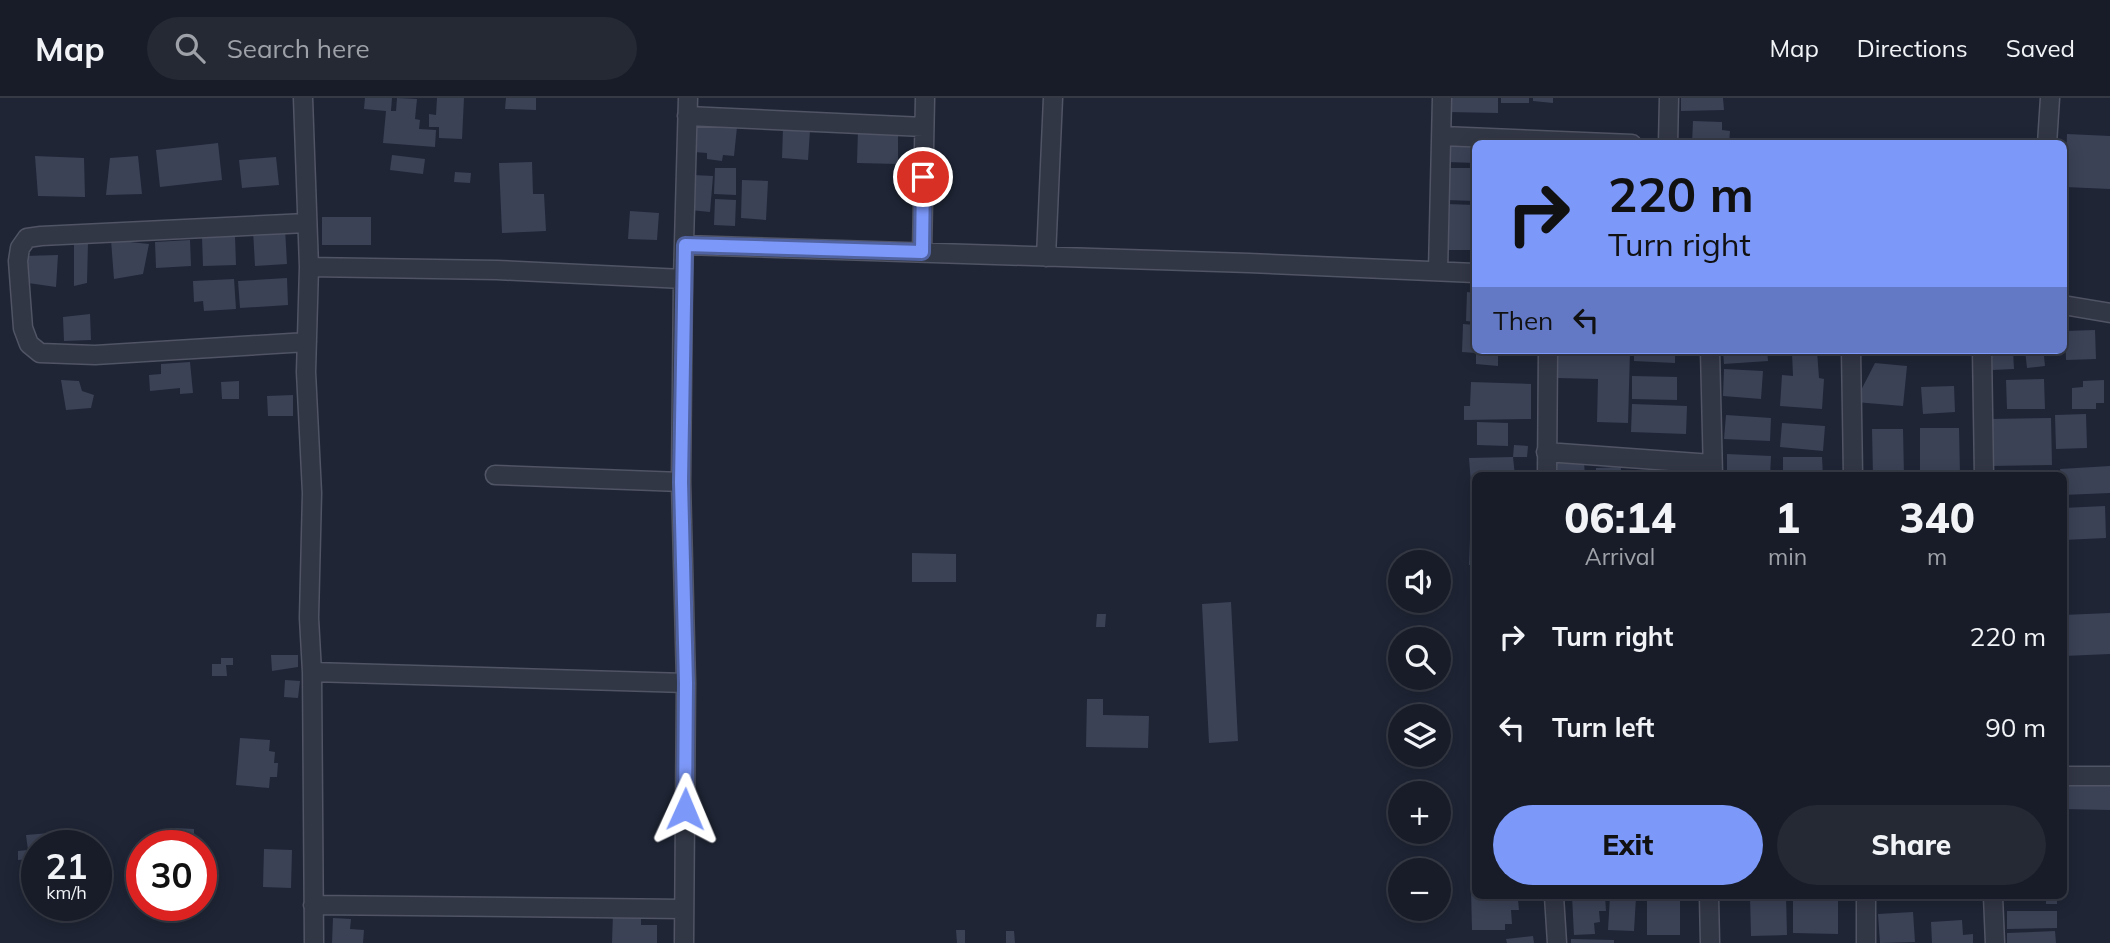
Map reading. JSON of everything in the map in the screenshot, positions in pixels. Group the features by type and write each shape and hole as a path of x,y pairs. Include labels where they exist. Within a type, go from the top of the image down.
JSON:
{"street":[{"path":"303,98 309,267 306,372 312,493 309,618 312,672 314,943"},
{"path":"684,943 686,683 681,482 688,98"},
{"path":"922,252 925,98"},
{"path":"1046,257 1053,98"},
{"path":"1438,271 1442,98"},
{"path":"1668,140 1669,98"},
{"path":"2047,140 2050,98"},
{"path":"687,116 924,127"},
{"path":"1442,136 1537,140"},
{"path":"307,223 41,236 27,238 20,248 18,261 23,328 29,344 40,354 96,355 307,342"},
{"path":"685,245 1472,274"},
{"path":"309,267 497,270 683,279"},
{"path":"2067,306 2110,313"},
{"path":"1546,472 1548,354"},
{"path":"1546,452 1712,470 1710,354"},
{"path":"1851,354 1853,472"},
{"path":"1982,354 1984,472"},
{"path":"495,475 681,482"},
{"path":"312,672 686,683"},
{"path":"2067,776 2110,776"},
{"path":"1555,899 1557,943"},
{"path":"1709,899 1710,943"},
{"path":"1866,899 1866,943"},
{"path":"1993,899 1995,943"},
{"path":"313,905 684,909"}],"building":[{"path":"365,98 392,98 391,111 396,111 397,98 417,99 415,119 420,120 419,129 436,130 435,147 383,143 386,111 364,109"},
{"path":"437,98 464,98 462,139 439,138 439,127 429,127 429,114 436,115"},
{"path":"506,98 536,98 536,110 505,109"},
{"path":"1449,98 1498,98 1498,113 1448,112"},
{"path":"1501,98 1529,98 1529,103 1501,103"},
{"path":"1533,98 1553,98 1553,103 1533,101"},
{"path":"1681,98 1723,98 1724,110 1681,111"},
{"path":"1693,121 1722,122 1722,130 1730,131 1729,140 1692,140"},
{"path":"697,122 737,127 734,156 723,155 722,161 707,159 707,153 694,152"},
{"path":"783,128 810,130 808,160 782,158"},
{"path":"858,130 898,130 898,164 857,163"},
{"path":"2067,134 2110,136 2110,189 2067,187"},
{"path":"218,143 222,180 160,187 156,150"},
{"path":"1448,143 1472,144 1472,163 1447,162"},
{"path":"392,155 425,159 423,174 390,170"},
{"path":"35,156 84,158 85,197 38,196"},
{"path":"138,156 142,194 106,195 110,158"},
{"path":"276,157 279,185 242,188 239,160"},
{"path":"532,162 533,194 544,194 546,231 502,233 499,163"},
{"path":"715,168 736,168 736,195 714,194"},
{"path":"1447,168 1472,168 1472,201 1446,200"},
{"path":"455,172 471,173 470,183 454,182"},
{"path":"693,175 713,176 710,212 690,210"},
{"path":"742,180 768,181 766,220 741,218"},
{"path":"715,199 736,200 735,226 714,225"},
{"path":"1447,204 1472,205 1472,250 1446,250"},
{"path":"630,211 659,213 657,240 628,239"},
{"path":"322,217 371,217 371,245 322,245"},
{"path":"285,228 287,264 255,266 253,230"},
{"path":"235,236 236,265 203,266 202,237"},
{"path":"111,240 149,244 143,274 114,279"},
{"path":"190,240 191,266 156,268 155,242"},
{"path":"88,242 87,283 74,286 74,243"},
{"path":"58,255 56,287 28,283 24,256"},
{"path":"287,278 288,305 240,308 238,281"},
{"path":"234,279 236,309 204,311 203,301 194,302 193,281"},
{"path":"1467,292 1472,293 1472,322 1466,321"},
{"path":"90,314 91,340 64,341 63,317"},
{"path":"1463,324 1472,325 1472,353 1462,352"},
{"path":"2095,330 2096,359 2066,360 2067,331"},
{"path":"1476,354 1510,354 1498,355 1498,366 1476,364"},
{"path":"1557,354 1630,354 1628,423 1597,422 1598,379 1557,378"},
{"path":"1634,354 1675,354 1675,363 1634,361"},
{"path":"1723,354 1767,354 1768,361 1724,364"},
{"path":"1792,354 1817,354 1819,378 1824,379 1822,409 1780,406 1782,375 1793,376"},
{"path":"1991,354 2013,354 2014,369 1992,370"},
{"path":"2025,354 2053,354 2044,356 2045,366 2027,368"},
{"path":"190,362 193,393 180,394 180,388 150,391 149,375 161,374 161,364"},
{"path":"1875,363 1907,366 1903,406 1855,402"},
{"path":"1724,369 1763,371 1761,399 1723,396"},
{"path":"1632,376 1677,377 1677,400 1632,399"},
{"path":"2044,379 2045,409 2007,409 2006,380"},
{"path":"61,380 79,381 82,391 94,395 91,408 66,410"},
{"path":"2104,380 2104,403 2096,403 2096,409 2072,409 2072,388 2083,387 2083,381"},
{"path":"239,381 239,399 222,399 221,382"},
{"path":"1471,382 1531,384 1531,419 1464,420 1464,406 1470,406"},
{"path":"1954,386 1955,412 1923,414 1921,387"},
{"path":"293,395 293,416 268,416 267,396"},
{"path":"1632,404 1687,406 1686,434 1631,432"},
{"path":"2086,414 2087,448 2056,449 2055,415"},
{"path":"1726,415 1771,418 1770,441 1724,439"},
{"path":"2051,418 2052,465 1991,466 1990,419"},
{"path":"1477,422 1508,423 1508,446 1477,445"},
{"path":"1782,423 1825,426 1823,451 1780,447"},
{"path":"1920,428 1959,428 1960,472 1920,472"},
{"path":"1872,429 1903,429 1904,472 1873,472"},
{"path":"1514,445 1528,446 1527,457 1513,457"},
{"path":"1727,454 1771,456 1770,472 1727,472"},
{"path":"1513,457 1515,472 1472,472 1471,484 1469,458"},
{"path":"1783,457 1822,457 1823,472 1783,472"},
{"path":"1584,462 1585,472 1553,472 1552,463"},
{"path":"2110,466 2110,493 2067,495 2067,472 2060,472 2060,469"},
{"path":"1621,467 1621,472 1596,472 1596,468"},
{"path":"1633,470 1660,471 1660,472"},
{"path":"1667,470 1696,470 1696,472"},
{"path":"2105,506 2106,538 2067,540 2067,508"},
{"path":"1470,539 1472,565 1469,565"},
{"path":"912,553 956,554 956,582 912,582"},
{"path":"1471,594 1472,622 1470,622"},
{"path":"1231,602 1238,741 1209,743 1202,604"},
{"path":"2110,613 2110,654 2067,656 2067,615"},
{"path":"1097,614 1106,614 1105,627 1096,627"},
{"path":"1472,637 1472,663 1471,663"},
{"path":"271,655 298,655 298,667 272,671"},
{"path":"221,658 233,658 233,665 226,665 227,676 212,676 212,664 221,664"},
{"path":"285,680 300,681 298,698 284,697"},
{"path":"1087,699 1103,699 1103,715 1149,716 1148,748 1086,747"},
{"path":"240,738 270,740 269,751 275,752 274,763 278,763 277,777 270,777 269,788 236,785"},
{"path":"2067,783 2110,784 2110,810 2067,809"},
{"path":"264,849 292,850 291,888 263,887"},
{"path":"1471,890 1472,899 1538,899 1518,900 1519,910 1511,910 1512,924 1505,924 1505,930 1472,930"},
{"path":"1572,899 1605,899 1606,911 1599,911 1600,922 1594,923 1595,934 1574,935"},
{"path":"1610,899 1636,899 1634,931 1608,930"},
{"path":"1647,899 1680,899 1680,935 1647,935"},
{"path":"1750,899 1786,899 1787,935 1751,936"},
{"path":"1793,899 1838,899 1838,934 1793,933"},
{"path":"2046,899 2057,899 2057,904 2046,904"},
{"path":"2007,911 2057,911 2057,928 2007,929"},
{"path":"1913,912 1915,942 1880,943 1878,914"},
{"path":"613,913 633,914 633,918 641,918 641,925 657,925 657,943 612,943"},
{"path":"333,918 351,919 350,929 364,930 363,943 332,943"},
{"path":"1962,920 1963,935 1973,934 1973,943 1932,943 1931,922"},
{"path":"956,930 965,930 965,943 957,943"},
{"path":"1006,931 1014,931 1015,943 1006,943"},
{"path":"2055,931 2056,943 2007,943 2007,933"},
{"path":"1533,936 1534,943 1507,943 1506,939"},
{"path":"1571,939 1614,940 1614,943 1571,943"}],"route":[{"path":"685,809 686,683 681,482 685,245 922,252 923,177"}]}
